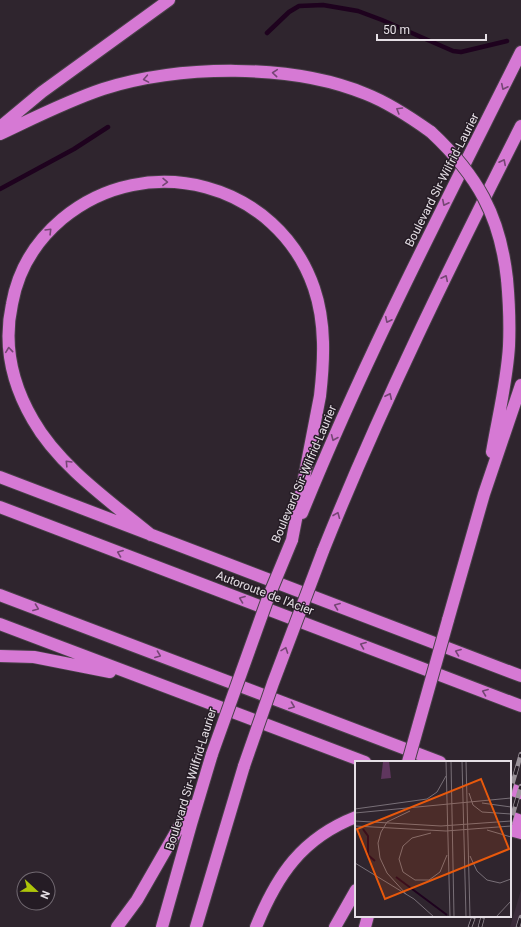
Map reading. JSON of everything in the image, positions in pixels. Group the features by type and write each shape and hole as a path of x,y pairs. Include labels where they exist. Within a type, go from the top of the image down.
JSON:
{"highway":[{"path":"0,126 42,92 169,0"},
{"name":"Boulevard Sir-Wilfrid-Laurier","path":"162,927 212,754 268,598 323,463 374,349 521,52"},
{"path":"0,134 55,108 84,96 120,84 158,76 228,71 299,76 318,79 350,88 393,107 431,132 464,166 483,195 496,227 505,261 510,329 508,362 484,494"},
{"path":"196,927 244,766 323,551 363,454 404,364 443,281 521,126"},
{"path":"151,535 84,480 58,453 41,432 21,396 16,383 10,359 8,327 13,296 22,271 40,241 56,224 83,204 115,189 137,183 173,182 196,184 219,191 240,201 260,214 278,230 296,251 314,288 321,317 323,346 322,378 320,396 292,540"},
{"path":"408,761 484,494 521,385"},
{"path":"0,477 521,676"},
{"name":"Autoroute de l'Acier","path":"0,507 521,706"},
{"path":"0,594 437,761"},
{"path":"0,624 362,761"},
{"path":"0,656 34,657 146,679"},
{"path":"116,927 137,900 202,788"},
{"path":"511,789 521,793"},
{"path":"256,927 272,891 287,867 296,856 329,830 355,817"},
{"path":"511,817 521,821"},
{"path":"511,830 521,833"},
{"path":"335,927 355,892"},
{"path":"365,927 368,917"}],"shaded area":[{"path":"521,890 521,927 510,927"}],"waterway":[{"path":"267,33 289,12 299,6 323,5 358,11 453,51 461,52 507,41"},
{"path":"0,189 74,149 108,127"}],"railway":[{"path":"511,789 521,754"},
{"path":"511,821 521,786"},
{"path":"470,927 474,917"},
{"path":"480,927 483,917"},
{"path":"518,927 521,917"}]}
